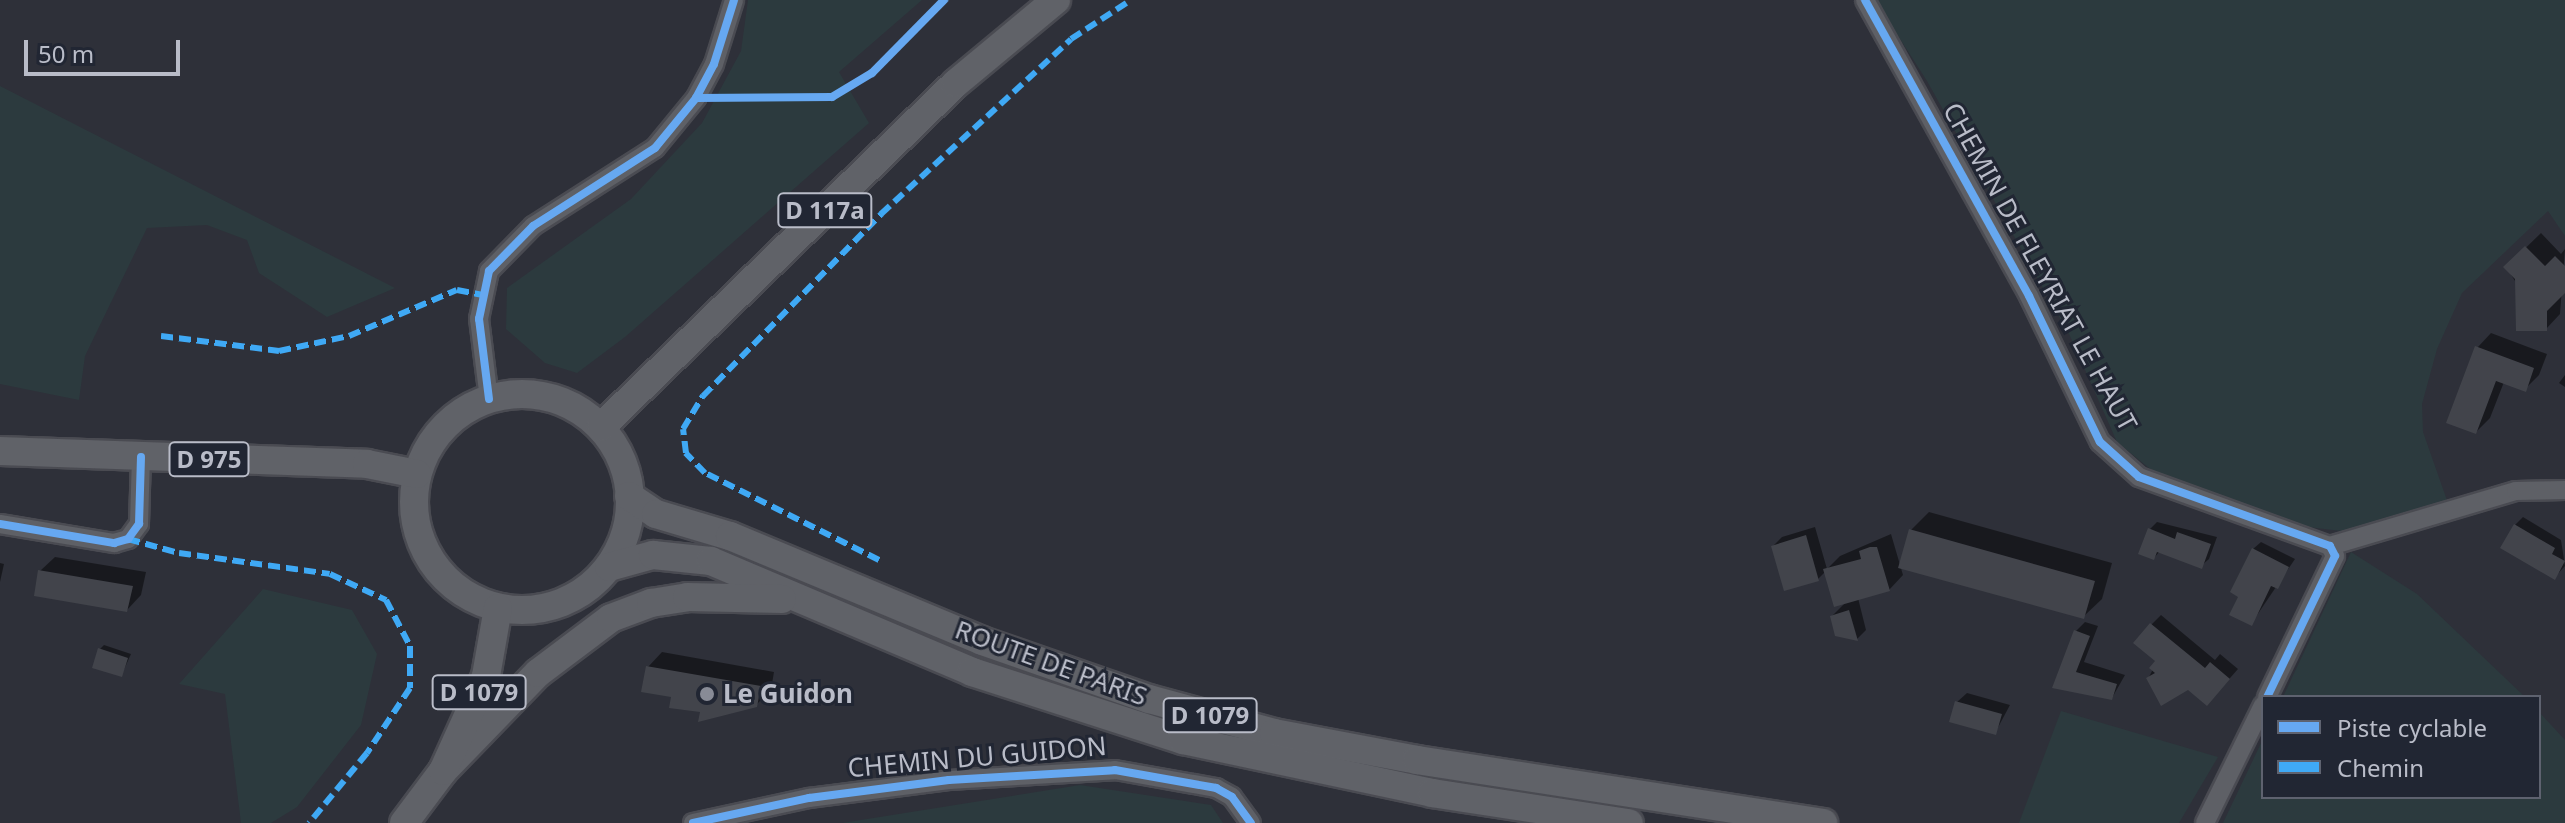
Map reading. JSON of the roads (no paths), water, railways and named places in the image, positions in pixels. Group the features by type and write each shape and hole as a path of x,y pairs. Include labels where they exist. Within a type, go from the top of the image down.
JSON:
{"main road":[{"name":"D 117a","path":"601,427 956,83 1056,0"},
{"path":"523,394 556,399 601,427 624,465 629,517 609,567 585,590 558,604 528,610 498,608 459,589 429,558 418,531 417,474 436,436 451,420 489,399 523,394"},
{"name":"D 975","path":"0,451 367,464 417,474"},
{"name":"ROUTE DE PARIS","path":"629,496 656,514 730,536 982,641 1163,703 1274,733 1417,760 1823,823"},
{"name":"ROUTE DE PARIS","path":"609,567 678,554 711,561 972,672 1183,740 1432,793 1629,823"},
{"path":"443,771 538,673 611,618 687,597 802,601"},
{"name":"D 1079","path":"404,823 443,771 486,676 498,608"}],"street":[{"path":"489,399 479,319 489,271 533,226 655,148 696,98 714,64 734,0"},
{"name":"CHEMIN DE FLEYRIAT LE HAUT","path":"1865,0 2029,296 2100,442 2139,477 2330,546"},
{"path":"0,524 114,543 128,539 139,524 141,457"},
{"path":"2268,695 2335,556 2330,546 2516,491 2565,490"},
{"path":"2205,823 2261,709"},
{"name":"CHEMIN DU GUIDON","path":"693,823 809,798 949,780 1115,770 1216,788 1232,797 1251,823"}],"place":[{"name":"Le Guidon","path":"707,694"}]}
